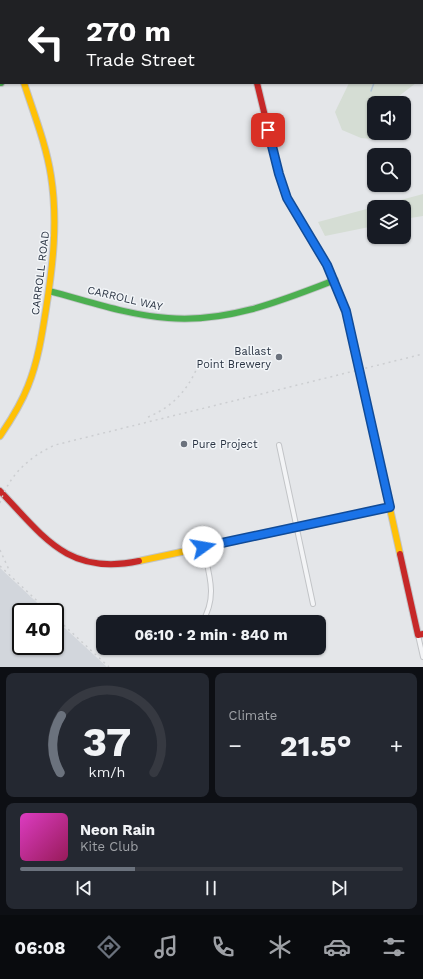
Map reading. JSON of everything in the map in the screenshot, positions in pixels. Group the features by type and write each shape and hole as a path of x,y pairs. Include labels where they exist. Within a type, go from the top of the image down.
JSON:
{"street":[{"name":"CARROLL ROAD","path":"0,436 21,403 31,383 38,359 55,240 53,189 45,147 24,84"},
{"path":"257,84 279,174 287,198 335,280 346,311 390,507 421,635 423,657"},
{"name":"CARROLL WAY","path":"49,290 145,315 169,318 199,319 240,313 272,305 335,280"},
{"path":"279,445 295,526 313,604"},
{"path":"0,490 50,541 63,552 79,560 98,564 119,565 295,526 390,507"},
{"path":"203,547 212,590 210,607 206,615"}],"shaded area":[{"path":"349,84 415,84 399,96 367,96 367,139 361,138 342,130 335,112"},
{"path":"423,194 423,216 411,218 411,200 401,200"},
{"path":"367,209 367,227 325,236 318,222"},
{"path":"0,568 37,603 12,603 12,655 64,655 64,627 107,667 0,667"}],"waterway":[{"path":"371,91 374,84"}],"railway":[{"path":"0,503 9,484 21,468 37,455 55,445 423,354"},
{"path":"148,417 157,413 178,397 188,384 197,368"},
{"path":"0,550 10,572"},
{"path":"0,566 39,603"},
{"path":"64,625 109,667"}],"traffic: fast":[{"path":"49,291 138,314 190,319 233,314 253,309 294,296 335,280"}],"traffic: slow":[{"path":"0,436 22,399 34,367 39,348 51,276 54,243 53,193 49,164 24,84"},
{"path":"347,314 400,554"},
{"path":"139,561 299,527"}],"traffic: jam":[{"path":"257,84 279,174 287,198 327,265 347,314"},
{"path":"0,491 45,537 59,549 75,558 94,563 114,564 139,561"},
{"path":"299,527 390,507"},
{"path":"400,554 418,635 423,634"}],"place":[{"name":"Ballast Point Brewery","path":"279,357"},
{"name":"Pure Project","path":"184,444"}],"route":[{"path":"203,547 295,526 390,507 341,294 327,265 287,198 279,174 268,130"}]}
